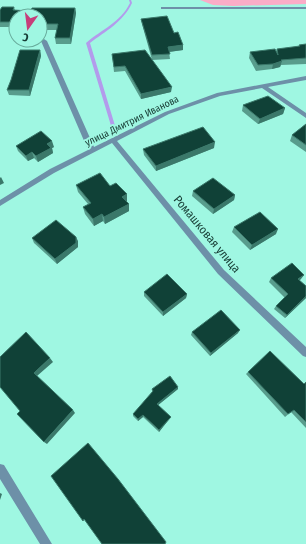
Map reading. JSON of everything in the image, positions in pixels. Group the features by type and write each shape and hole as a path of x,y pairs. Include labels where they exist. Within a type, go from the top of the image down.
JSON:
{"street":[{"path":"163,8 306,8"},
{"path":"47,48 92,152"},
{"name":"улица Дмитрия Иванова","path":"0,203 52,171 167,113 212,97 306,78"},
{"path":"263,86 306,116"},
{"name":"Ромашковая улица","path":"114,141 220,272 306,353"},
{"path":"0,469 46,544"}],"shaded area":[{"path":"200,0 306,0 306,4 233,6 213,5"}],"building":[{"path":"2,7 14,7 8,8 8,22 0,22 0,10"},
{"path":"48,8 75,8 70,38 55,38 58,24 48,24"},
{"path":"167,16 174,33 178,32 183,45 168,47 170,54 152,55 141,19"},
{"path":"306,44 306,58 281,60 282,61 273,64 258,65 250,52 275,49 278,55 277,49"},
{"path":"20,50 40,50 29,90 7,90 11,80"},
{"path":"145,50 172,87 141,94 125,66 114,67 112,54"},
{"path":"268,96 285,108 260,119 243,105"},
{"path":"306,124 306,145 292,135"},
{"path":"203,127 215,142 156,166 143,149"},
{"path":"41,131 52,141 47,144 51,148 36,156 32,152 26,156 16,146"},
{"path":"100,173 110,186 116,183 127,194 122,197 129,204 104,217 102,214 93,219 83,207 91,203 76,185"},
{"path":"213,178 235,195 214,209 193,191"},
{"path":"260,212 278,229 252,245 234,227"},
{"path":"56,220 76,237 76,243 55,259 32,238"},
{"path":"292,263 304,275 298,279 306,286 306,296 287,315 276,306 288,294 271,278"},
{"path":"167,274 187,294 163,312 144,292"},
{"path":"221,310 240,330 211,353 192,332"},
{"path":"26,332 50,358 34,373 73,410 44,442 17,414 20,411 0,387 0,357"},
{"path":"270,351 304,384 306,382 306,422 294,410 288,414 248,372"},
{"path":"170,376 178,387 157,404 171,417 159,430 143,415 138,419 133,414 153,391 152,389"},
{"path":"88,443 118,479 166,542 165,544 102,544 84,519 83,521 51,476"}],"waterway":[{"path":"114,129 88,43 123,15 131,3 130,0"}]}
